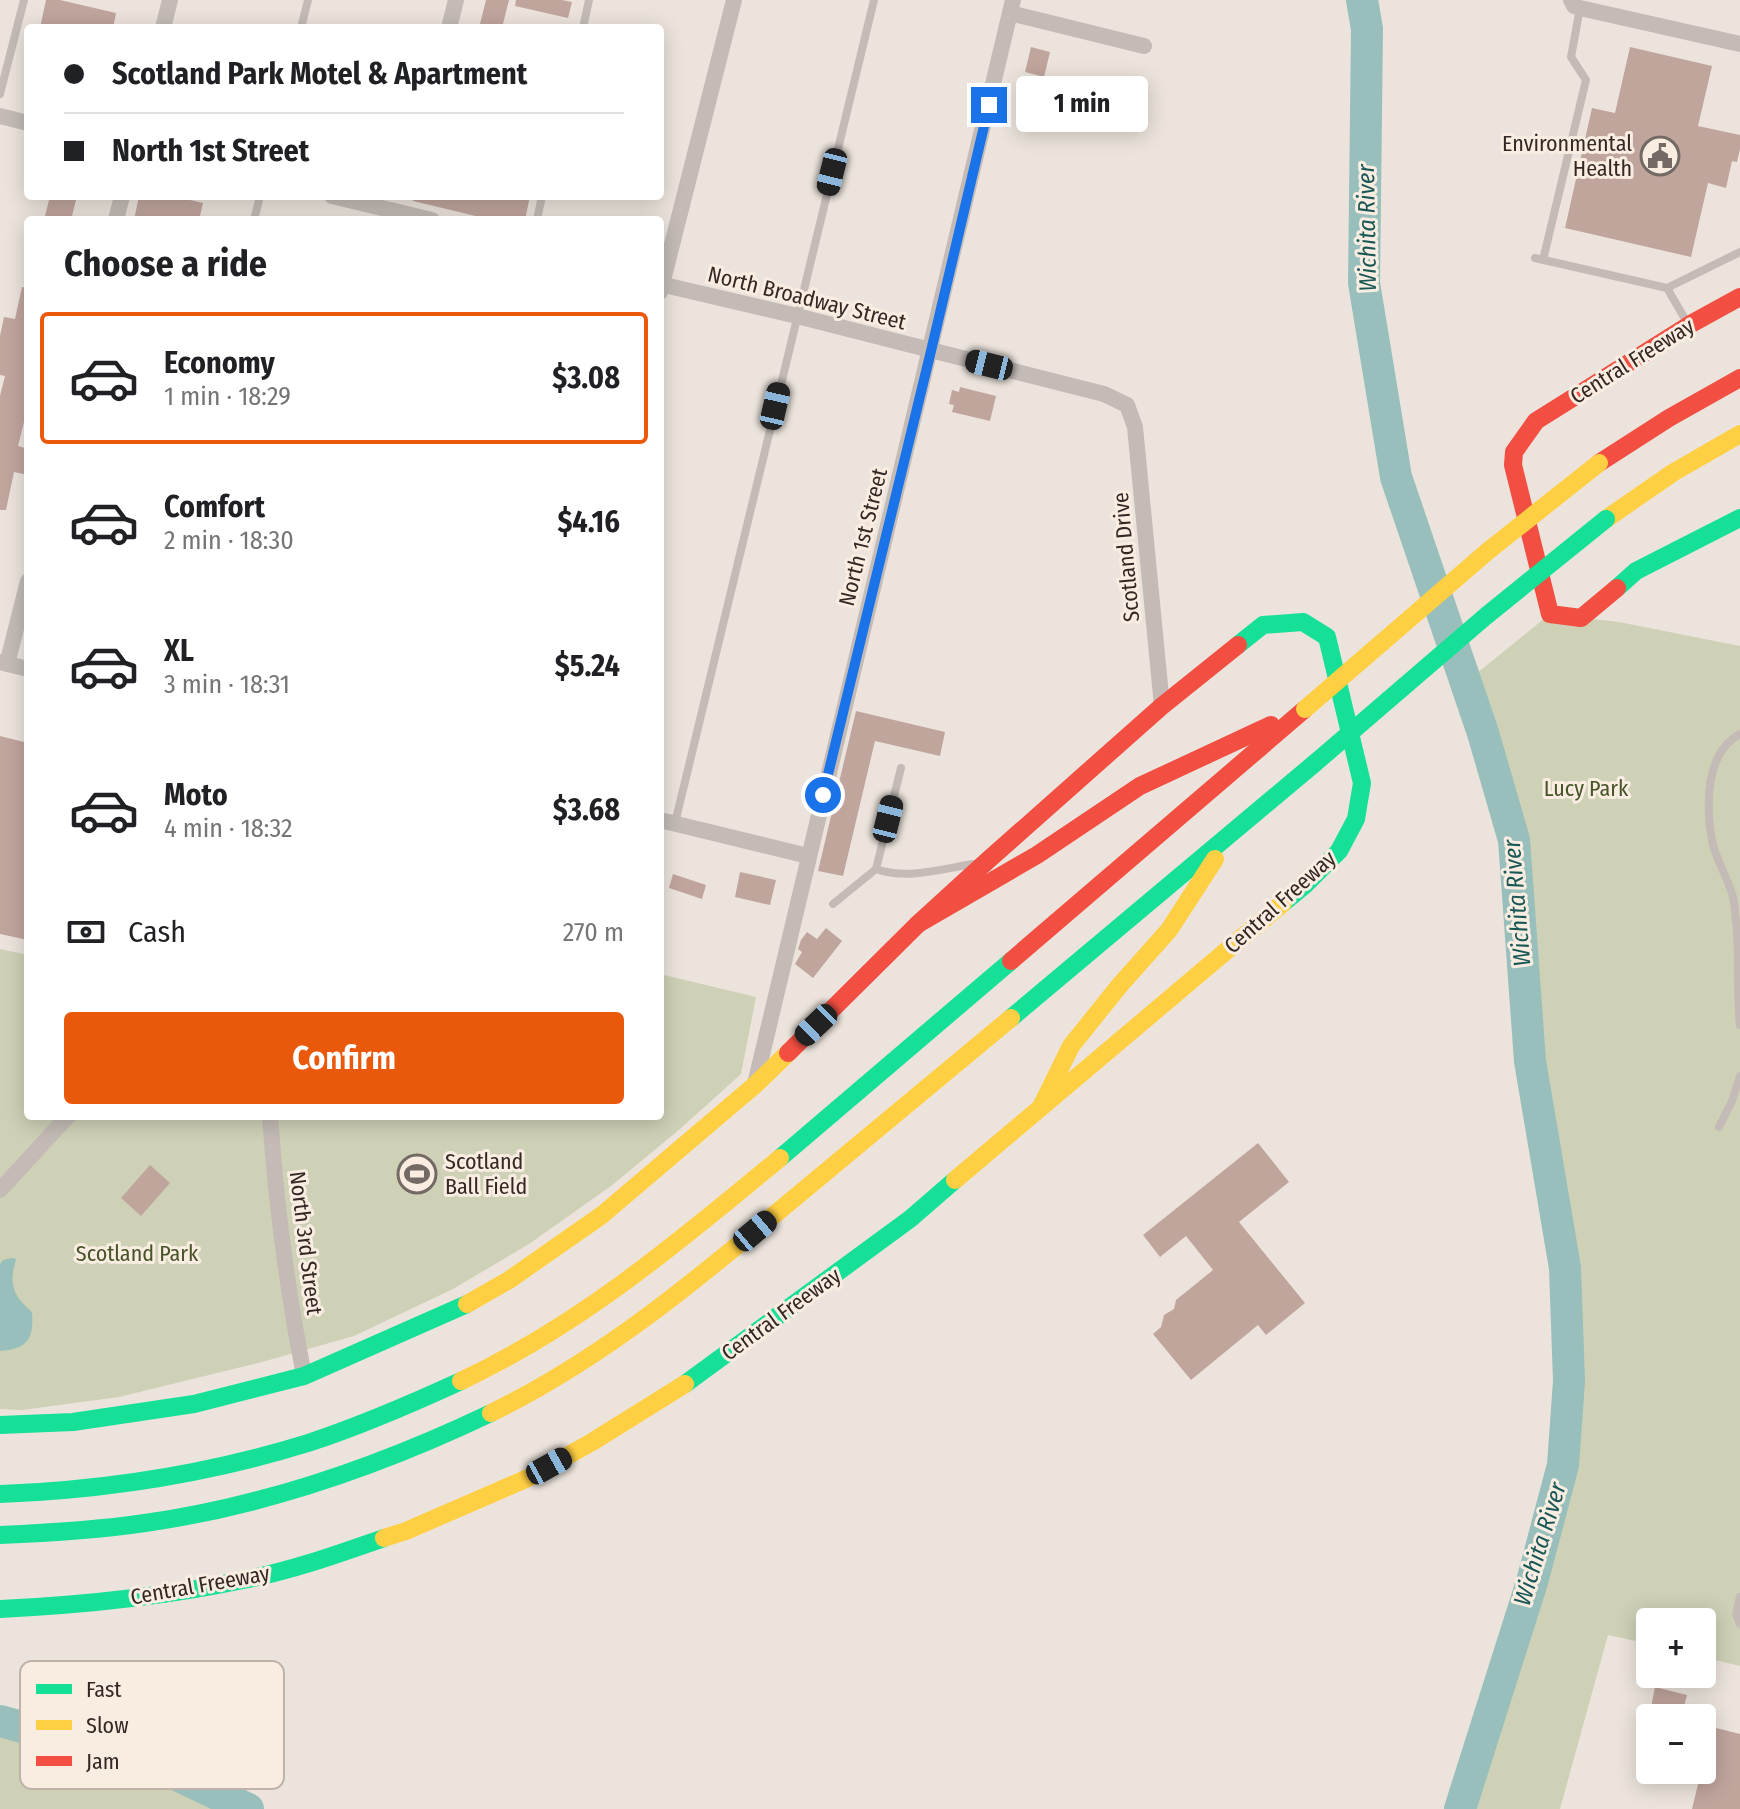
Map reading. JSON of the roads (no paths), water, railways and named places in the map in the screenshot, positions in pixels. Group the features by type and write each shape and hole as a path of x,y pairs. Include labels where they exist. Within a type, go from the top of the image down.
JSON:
{"main road":[{"name":"Central Freeway","path":"1740,297 1689,325 1536,421 1514,452 1513,465 1550,614 1581,618 1636,571 1740,518"},
{"path":"0,1494 46,1493 139,1481 295,1447 447,1388 507,1359 586,1310 632,1277 828,1118 1488,551 1599,463 1740,378"},
{"path":"0,1535 102,1530 276,1495 353,1471 435,1440 570,1369 649,1316 732,1251 1233,833 1486,616 1606,519 1674,472 1740,434"},
{"name":"Central Freeway","path":"0,1425 73,1422 194,1404 304,1376 459,1309 509,1280 602,1215 755,1085 918,924 986,862 1162,706 1263,625 1303,622 1327,637 1362,783 1356,819 1339,851 1306,884 910,1219 686,1383 592,1442 528,1478 406,1531 329,1557 245,1580 66,1606 0,1609"},
{"path":"918,924 1037,855 1140,786 1305,709"},
{"path":"1042,1105 1071,1046 1169,930 1233,833"}],"street":[{"path":"164,24 170,0"},
{"path":"450,24 456,0"},
{"path":"664,275 734,0"},
{"path":"1575,5 1740,44"},
{"path":"1012,6 1144,46"},
{"name":"North 1st Street","path":"755,1085 1012,6"},
{"path":"0,116 24,122"},
{"path":"346,200 401,216"},
{"name":"North Broadway Street","path":"664,288 797,316 1104,394 1127,405"},
{"name":"Scotland Drive","path":"1127,405 1135,427 1162,706"},
{"path":"24,594 3,663 24,668"},
{"path":"667,822 808,856"},
{"path":"0,1190 64,1120"},
{"name":"North 3rd Street","path":"270,1120 290,1307 304,1376"}],"lane":[{"path":"0,94 24,0"},
{"path":"302,24 308,0"},
{"path":"584,24 589,0"},
{"path":"667,822 797,316 874,0"},
{"path":"1575,5 1571,57 1586,80 1539,259 1667,288 1740,252"},
{"path":"1667,288 1689,325"},
{"path":"1740,734 1732,738 1714,765 1708,798 1712,842 1733,897 1740,948 1737,1000 1740,1025"},
{"path":"833,904 876,869 901,768"},
{"path":"876,869 890,874 908,874 986,862"},
{"path":"1719,1127 1740,1083 1740,1076"},
{"path":"1740,1597 1736,1614 1740,1624"}],"water":[{"path":"16,1259 14,1288 32,1312 32,1329 23,1345 0,1351 0,1264"}],"waterway":[{"name":"Wichita River","path":"1362,0 1367,29 1364,283 1396,477 1483,733 1514,840 1530,1061 1565,1268 1569,1381 1563,1465 1532,1582 1460,1809"},
{"name":"Wichita River","path":"0,1721 20,1727"},
{"name":"Wichita River","path":"206,1789 248,1809"}],"place":[{"name":"Environmental Health","path":"1660,156"},
{"name":"Scotland Ball Field","path":"417,1174"}],"park label":[{"name":"Lucy Park","path":"1586,788"},
{"name":"Scotland Park","path":"137,1253"}]}
